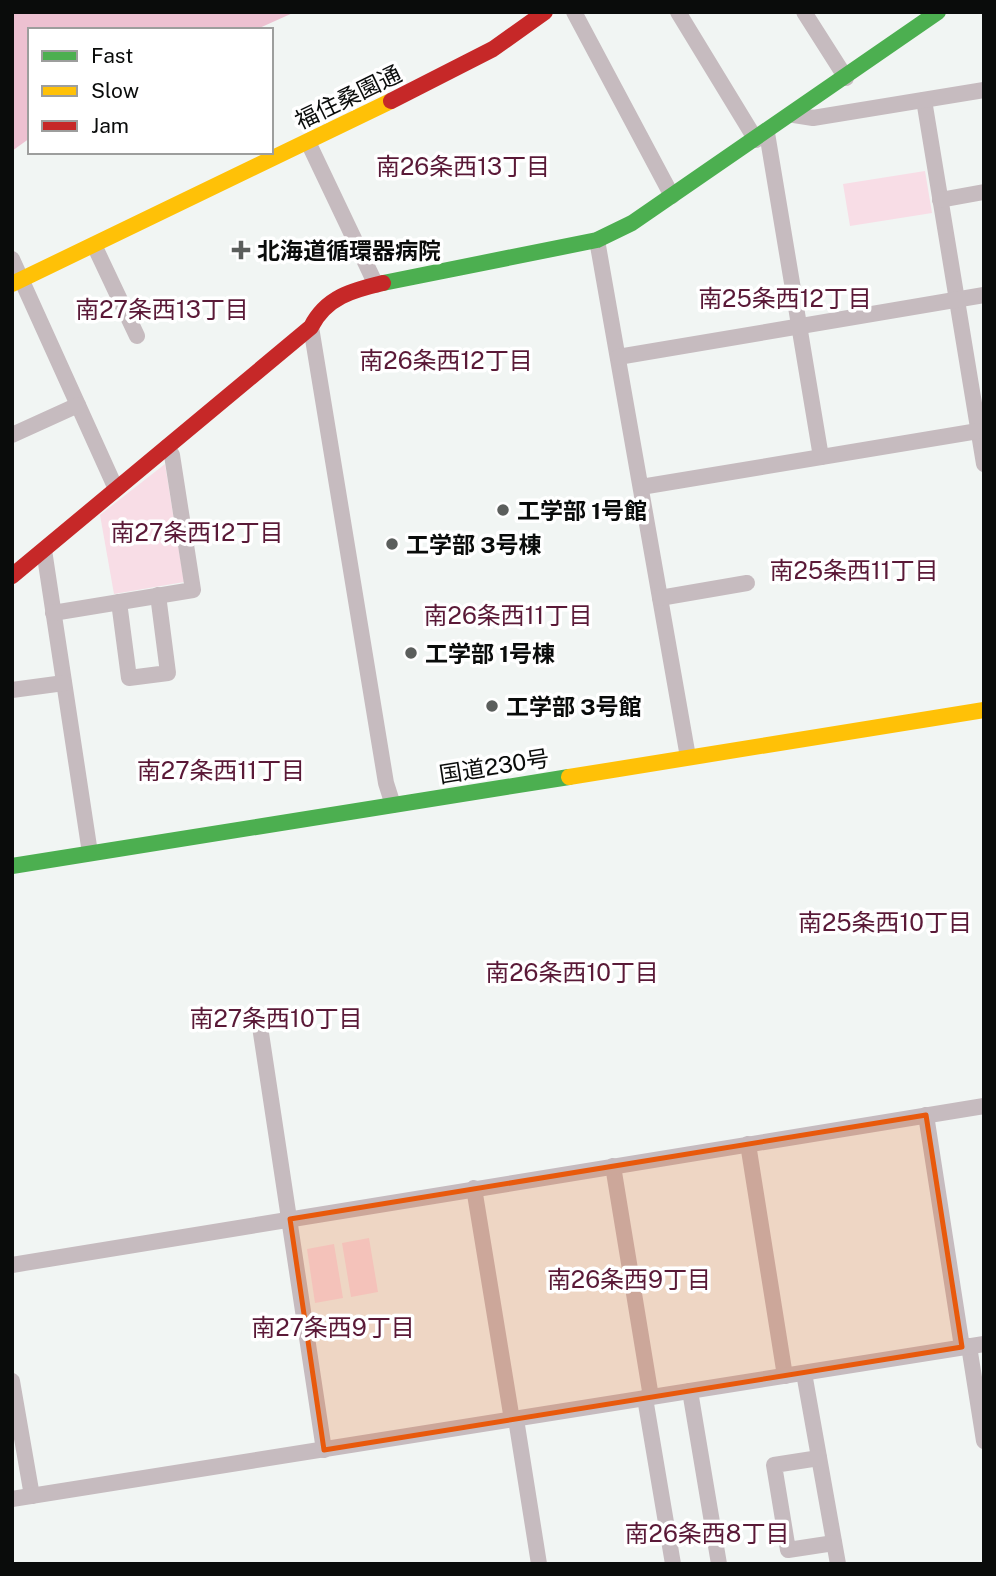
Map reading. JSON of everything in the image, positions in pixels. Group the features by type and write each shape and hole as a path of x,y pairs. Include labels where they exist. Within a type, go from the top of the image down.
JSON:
{"main road":[{"name":"福住桑園通","path":"17,282 484,54 545,12"},
{"path":"12,576 311,327 317,315 346,291 597,240 610,231 632,223 794,115 933,14"},
{"name":"国道230号","path":"12,866 984,710"}],"street":[{"path":"574,12 672,196"},
{"path":"678,12 762,136 821,457"},
{"path":"803,12 846,78"},
{"path":"794,115 813,118 984,90"},
{"path":"925,100 957,300 976,367 978,431 983,453"},
{"path":"308,142 376,285"},
{"path":"940,201 984,192"},
{"path":"597,240 688,757"},
{"path":"94,246 137,336"},
{"path":"12,259 17,282 116,489"},
{"path":"618,357 984,295"},
{"path":"311,327 386,783 393,806"},
{"path":"12,435 78,405"},
{"path":"641,487 978,431"},
{"path":"52,613 193,590 173,455 167,447"},
{"path":"44,550 90,853"},
{"path":"660,598 747,583"},
{"path":"119,601 129,678 168,673 158,595"},
{"path":"12,690 64,683"},
{"path":"259,1020 324,1450"},
{"path":"12,1265 984,1106"},
{"path":"926,1115 972,1346 984,1441"},
{"path":"748,1144 785,1376"},
{"path":"613,1166 673,1564"},
{"path":"474,1188 539,1564"},
{"path":"12,1499 972,1346"},
{"path":"804,1373 838,1564"},
{"path":"12,1381 32,1496"},
{"path":"690,1391 719,1563 714,1564"},
{"path":"819,1458 774,1465 788,1550 834,1543"}],"highlighted area":[{"path":"926,1115 962,1347 324,1450 290,1219"}],"shaded area":[{"path":"12,12 295,12 259,28 28,28 28,139 12,151"},
{"path":"925,171 932,213 850,226 843,184"},
{"path":"165,464 184,582 114,594 100,515"},
{"path":"369,1238 378,1292 351,1297 342,1243"},
{"path":"334,1244 343,1298 315,1303 307,1249"}],"traffic: fast":[{"path":"383,283 597,240 632,223 938,12"},
{"path":"12,866 569,777"}],"traffic: slow":[{"path":"12,284 391,101"},
{"path":"569,777 984,710"}],"traffic: jam":[{"path":"391,101 493,49 545,12"},
{"path":"12,576 311,327 324,308 341,296 383,283"}],"place":[{"name":"北海道循環器病院","path":"241,250"},
{"name":"工学部 1号館","path":"503,510"},
{"name":"工学部 3号棟","path":"392,544"},
{"name":"工学部 1号棟","path":"411,653"},
{"name":"工学部 3号館","path":"492,706"}],"district":[{"name":"南26条西13丁目","path":"463,166"},
{"name":"南25条西12丁目","path":"785,298"},
{"name":"南27条西13丁目","path":"162,309"},
{"name":"南26条西12丁目","path":"446,360"},
{"name":"南27条西12丁目","path":"197,532"},
{"name":"南25条西11丁目","path":"854,570"},
{"name":"南26条西11丁目","path":"508,615"},
{"name":"南27条西11丁目","path":"221,770"},
{"name":"南25条西10丁目","path":"885,922"},
{"name":"南26条西10丁目","path":"572,972"},
{"name":"南27条西10丁目","path":"276,1018"},
{"name":"南26条西9丁目","path":"629,1279"},
{"name":"南27条西9丁目","path":"333,1327"},
{"name":"南26条西8丁目","path":"707,1533"}]}
